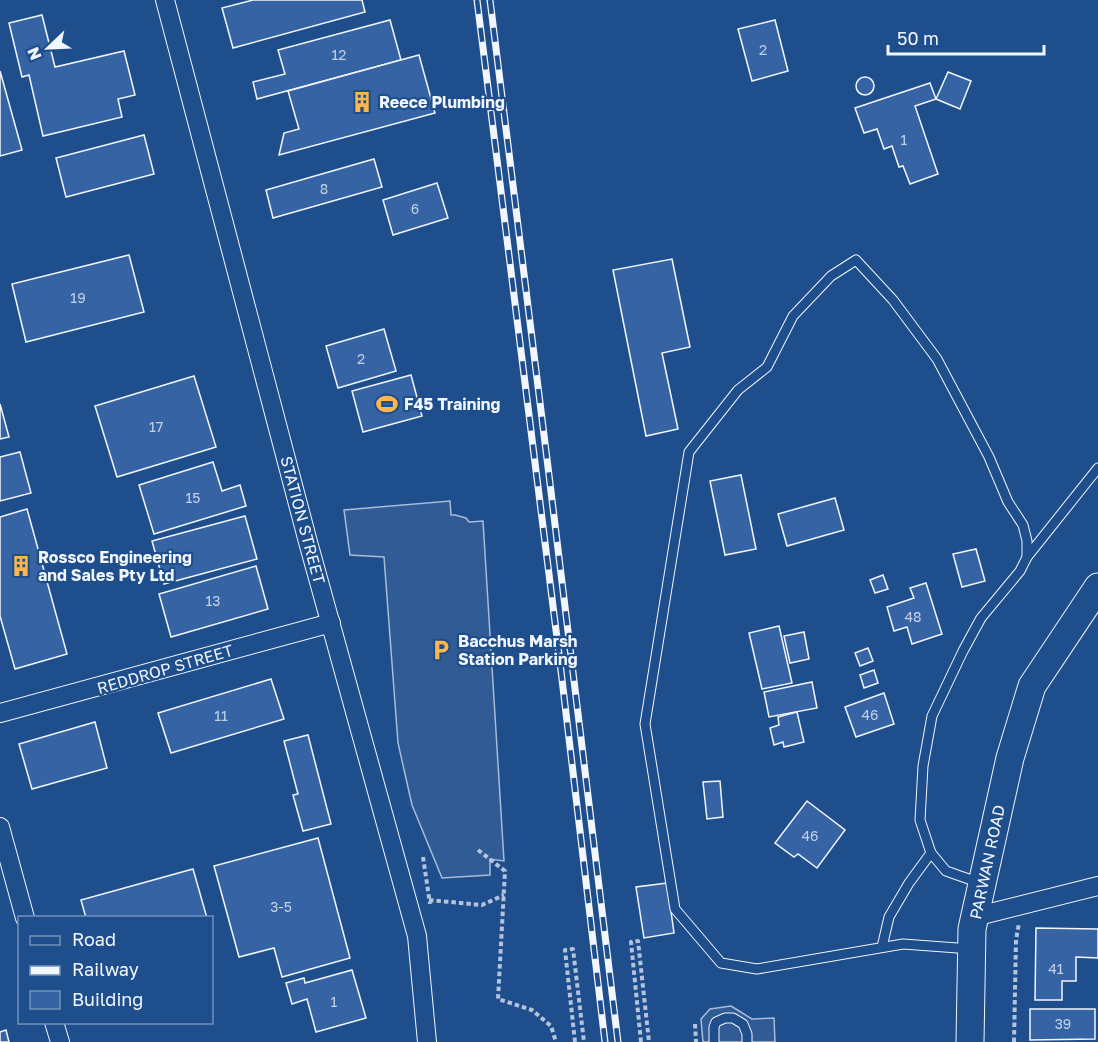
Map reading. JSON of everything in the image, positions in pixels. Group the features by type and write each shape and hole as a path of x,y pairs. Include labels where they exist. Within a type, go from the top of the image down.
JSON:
{"main road":[{"name":"PARWAN ROAD","path":"970,1042 974,917 1010,758 1032,686 1098,587"}],"street":[{"name":"STATION STREET","path":"165,0 330,623 417,936 427,1042"},
{"name":"REDDROP STREET","path":"0,713 330,623"},
{"path":"0,827 24,916"},
{"path":"974,917 1098,886"},
{"path":"54,1024 60,1042"}],"lane":[{"path":"972,950 903,944 757,969 721,963 675,909 645,724 689,452 738,390 767,367 794,316 831,276 856,260 893,300 937,359 989,457 1008,502 1023,525 1027,541 1027,556"},
{"path":"982,883 946,871 931,853 920,820 924,766 932,716 981,618 1020,571 1027,556 1098,468"},
{"path":"882,947 889,917 931,853"},
{"path":"714,1042 716,1022 725,1017 733,1018 743,1024 747,1042"}],"path":[{"path":"478,850 505,871 498,999 532,1010 551,1026 556,1042"},
{"path":"429,900 483,905 504,895"},
{"path":"1014,1042 1016,940 1022,905"},
{"path":"641,1042 631,942 638,941 649,1042"},
{"path":"575,1042 565,950 573,949 584,1042"},
{"path":"695,1024 696,1042"}],"shaded area":[{"name":"Bacchus Marsh Station Parking","path":"450,501 451,515 466,518 469,522 483,521 504,861 490,859 490,875 442,878 412,805 398,743 384,557 350,555 344,510"},
{"path":"731,1006 752,1019 774,1018 775,1042 703,1042 701,1019 710,1009"}],"building":[{"path":"253,0 362,0 365,12 233,48 222,8"},
{"path":"42,15 55,67 124,51 135,95 118,99 122,117 43,136 29,75 22,77 9,23"},
{"path":"390,20 401,60 257,99 253,82 285,74 278,50"},
{"path":"775,20 788,71 752,81 738,29"},
{"name":"Reece Plumbing","path":"419,55 435,113 279,155 284,133 299,129 288,91"},
{"path":"0,71 22,150 0,156"},
{"path":"948,72 971,81 960,109 936,99"},
{"path":"861,77 869,77 874,82 872,93 861,95 856,90 856,82"},
{"path":"930,83 936,99 915,106 938,174 910,184 903,166 899,167 892,146 884,149 877,129 864,133 855,108"},
{"path":"144,135 154,174 66,197 56,158"},
{"path":"374,159 382,187 273,218 266,190"},
{"path":"437,183 448,218 393,235 383,200"},
{"path":"129,255 144,312 26,342 12,284"},
{"path":"672,259 690,347 662,353 678,429 646,436 613,270"},
{"path":"384,329 396,371 338,388 326,346"},
{"name":"F45 Training","path":"411,375 422,416 363,432 352,391"},
{"path":"194,376 216,447 117,477 95,406"},
{"path":"0,404 9,437 0,439"},
{"path":"20,452 31,493 0,501 0,457"},
{"path":"213,462 222,491 240,485 246,506 154,534 139,485"},
{"path":"741,475 756,549 725,555 710,481"},
{"path":"835,498 844,530 787,546 778,514"},
{"name":"Rossco Engineering and Sales Pty Ltd","path":"27,509 67,654 15,669 0,616 0,517"},
{"path":"245,516 257,559 164,584 152,541"},
{"path":"976,549 985,581 962,587 953,554"},
{"path":"256,566 268,609 171,637 159,594"},
{"path":"883,575 888,589 875,593 870,580"},
{"path":"926,583 942,634 912,644 907,627 894,631 887,607 914,598 910,588"},
{"path":"779,626 792,683 762,689 749,633"},
{"path":"804,632 809,659 790,663 784,636"},
{"path":"868,648 873,661 860,666 855,653"},
{"path":"874,670 878,683 864,688 860,675"},
{"path":"271,679 284,719 171,753 158,713"},
{"path":"812,682 817,708 769,717 764,692"},
{"path":"884,693 894,724 856,737 845,707"},
{"path":"797,712 804,742 784,747 783,742 774,745 770,728 779,725 778,717"},
{"path":"95,722 107,768 32,789 19,744"},
{"path":"308,735 331,824 303,831 293,795 298,794 284,741"},
{"path":"720,781 723,817 707,819 703,782"},
{"path":"807,801 845,830 817,868 798,854 794,857 775,843"},
{"path":"318,838 350,958 282,977 274,948 239,957 214,866"},
{"path":"193,869 206,916 85,916 81,900"},
{"path":"667,883 674,933 644,938 636,887"},
{"path":"1036,928 1098,929 1098,958 1076,957 1076,981 1062,981 1062,1000 1035,1000"},
{"path":"352,970 366,1018 316,1032 307,999 292,1004 286,983 304,978 305,983"},
{"path":"1030,1009 1095,1009 1095,1039 1030,1040"},
{"path":"6,1030 9,1042 0,1042 0,1032"}],"railway":[{"path":"477,0 605,1042"},
{"path":"490,0 618,1042"}],"place":[{"name":"Reece Plumbing","path":"362,102"},
{"name":"F45 Training","path":"387,404"},
{"name":"Rossco Engineering and Sales Pty Ltd","path":"21,566"},
{"name":"Bacchus Marsh Station Parking","path":"441,650"}]}
